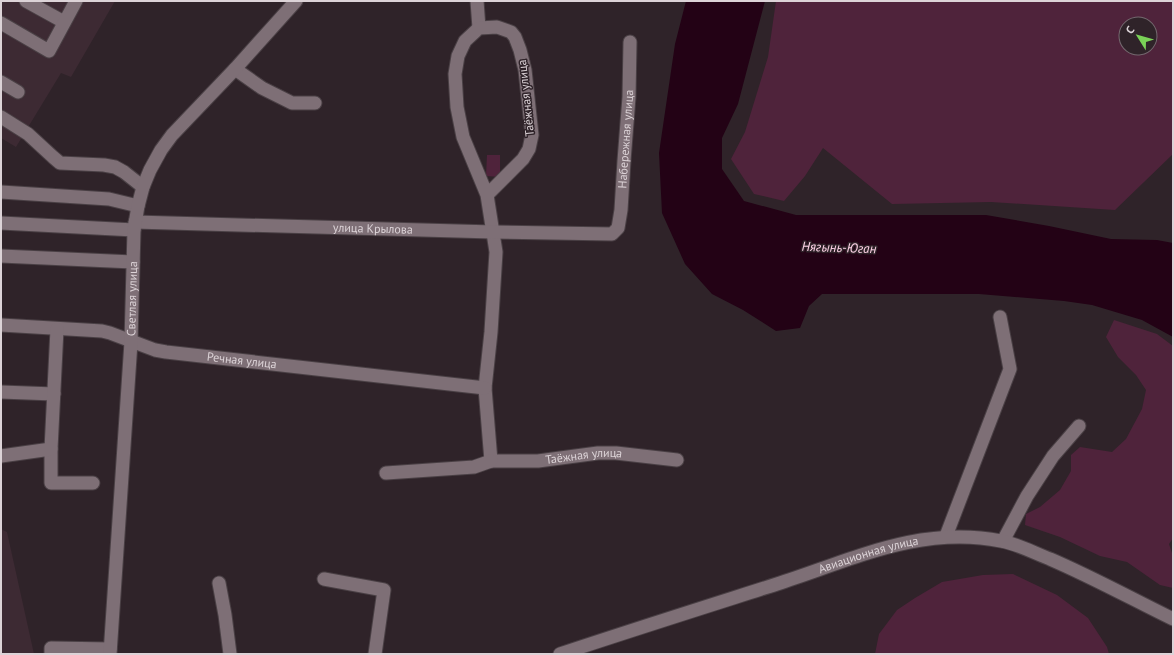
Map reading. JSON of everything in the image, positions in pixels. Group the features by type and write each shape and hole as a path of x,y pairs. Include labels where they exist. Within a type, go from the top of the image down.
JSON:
{"street":[{"path":"26,1 64,22"},
{"path":"1,23 49,51 76,1"},
{"name":"Светлая улица","path":"110,652 132,342 134,226 143,187 161,150 172,135 235,69 296,1"},
{"path":"478,1 479,28 465,41 458,56 455,74 457,107 463,137 487,195 496,252 492,317 485,388 491,461"},
{"name":"Таёжная улица","path":"479,28 497,27 511,32 515,37 525,70 532,135 529,149 523,159 487,195"},
{"name":"Набережная улица","path":"612,234 618,228 622,210 629,97 630,42"},
{"path":"235,69 262,88 292,103 315,103"},
{"path":"1,82 18,92"},
{"path":"1,117 28,134 60,163 115,167 143,187"},
{"path":"1,192 109,199 138,206"},
{"name":"улица Крылова","path":"1,223 612,234"},
{"path":"1,256 133,262"},
{"path":"946,536 1010,369 1000,317"},
{"name":"Речная улица","path":"1,325 110,333 155,350 166,352 485,388"},
{"path":"57,329 51,449 51,483 93,483"},
{"path":"1,392 54,394"},
{"path":"1003,541 1027,496 1053,456 1079,426"},
{"path":"1,456 51,449"},
{"name":"Таёжная улица","path":"386,472 474,467 491,461 538,461 598,453 616,453 677,460"},
{"name":"Авиационная улица","path":"560,654 890,546 914,540 946,536 1003,541 1028,550 1173,619"},
{"path":"324,579 384,590 375,654"},
{"path":"219,583 230,654"},
{"path":"51,654 51,648 110,652"}],"shaded area":[{"path":"1,1 115,1 71,77 61,73 16,147 1,138"},
{"path":"776,1 1173,1 1173,154 1115,210 991,202 892,204 823,148 805,176 784,201 754,194 731,159 745,132 768,57"},
{"path":"487,155 500,155 500,177 486,176"},
{"path":"1114,320 1157,334 1173,346 1173,538 1169,544 1173,556 1173,588 1160,585 1127,562 1100,556 1060,537 1025,525 1026,514 1040,507 1060,490 1071,471 1071,455 1080,447 1112,452 1126,439 1142,409 1146,390 1136,375 1118,357 1106,337"},
{"path":"1,529 7,532 34,654 1,654"},
{"path":"1013,574 1057,595 1088,618 1107,647 1109,654 875,654 879,634 897,610 942,582 983,575"}],"water":[{"name":"Нягынь-Юган","path":"686,1 765,1 738,104 722,138 722,169 744,201 796,215 986,215 1111,239 1157,240 1173,243 1173,337 1142,320 1092,305 1064,301 979,294 822,294 809,306 800,328 776,331 743,310 712,294 685,264 662,213 659,153 675,44"}]}
